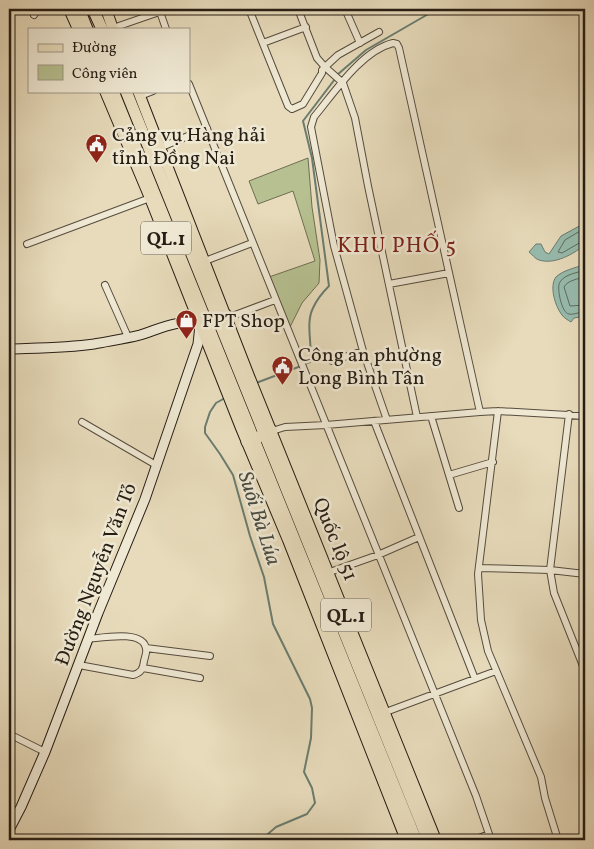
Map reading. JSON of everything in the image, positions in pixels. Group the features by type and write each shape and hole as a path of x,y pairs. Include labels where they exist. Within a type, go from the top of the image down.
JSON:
{"highway":[{"path":"79,9 87,28"},
{"path":"94,9 109,28"},
{"name":"QL.1","path":"113,92 215,320"},
{"name":"QL.1","path":"127,92 156,150 243,396"},
{"name":"Quốc lộ 51","path":"243,396 325,573 382,713 428,840"},
{"name":"Quốc lộ 51","path":"260,436 343,671 416,840"}],"main road":[{"path":"69,9 78,28"},
{"path":"106,9 109,28"},
{"name":"QL.1","path":"105,92 150,198 215,320 243,396"},
{"name":"QL.1","path":"139,94 156,150 205,260 215,320"},
{"name":"Quốc lộ 51","path":"243,396 260,436"},
{"name":"Quốc lộ 51","path":"343,671 406,840"},
{"name":"Quốc lộ 51","path":"382,713 436,840"}],"street":[{"path":"34,16 38,9"},
{"path":"109,28 159,10 168,9"},
{"path":"249,9 292,109 304,104 322,70 338,55 379,32"},
{"path":"298,9 317,58 343,83 355,118 417,417"},
{"path":"346,9 360,43"},
{"path":"159,10 166,28"},
{"path":"263,43 306,27"},
{"path":"386,420 363,350 329,227 311,127 314,117 355,66 386,45 393,43 397,44 426,164 480,412"},
{"path":"190,87 476,796 490,837 474,840"},
{"path":"156,150 206,128"},
{"path":"27,244 150,198"},
{"path":"205,260 252,243"},
{"path":"389,284 449,273"},
{"path":"105,285 128,337"},
{"path":"9,349 76,346 128,337 176,323 215,320 275,300"},
{"name":"Đường Nguyễn Văn Tỏ","path":"9,830 21,807 44,752 145,498 198,344 215,320"},
{"path":"332,361 363,350"},
{"path":"498,411 479,568 479,604 484,635 496,670 541,777 545,798 558,840"},
{"path":"260,436 285,427 480,412 498,411 585,416"},
{"path":"569,414 550,570 554,593 585,671"},
{"path":"431,416 459,508"},
{"path":"374,421 475,679"},
{"path":"82,422 156,465"},
{"path":"450,475 492,462"},
{"path":"325,573 378,555 419,538"},
{"path":"479,568 550,570 585,574"},
{"path":"79,665 133,675 138,674 143,668 146,648 144,643 133,636 88,639"},
{"path":"146,648 210,656"},
{"path":"143,668 200,678"},
{"path":"382,713 496,670"},
{"path":"9,734 44,752"}],"green space":[{"path":"308,158 312,207 320,260 319,283 302,303 289,329 269,277 315,261 293,191 258,204 249,181"}],"water":[{"path":"585,223 585,245 569,255 557,260 545,261 538,259 529,252 536,244 541,244 545,252 549,254 561,236"},
{"path":"585,264 585,316 574,318 571,322 563,316 557,307 553,285 556,277 562,273"}],"waterway":[{"name":"Suối Bà Lúa","path":"337,75 366,50 437,9"},
{"name":"Suối Bà Lúa","path":"305,364 310,362 309,328 311,314 318,299 329,286 312,158 303,121 335,79"},
{"name":"Suối Bà Lúa","path":"256,383 301,366"},
{"name":"Suối Bà Lúa","path":"225,398 216,403 210,412 205,433 233,475 264,577 273,624 310,699 312,708 311,738 304,772 312,788 315,803 307,814 276,827 261,840"}],"place":[{"name":"Cảng vụ Hàng hải tỉnh Đồng Nai","path":"96,164"},
{"name":"FPT Shop","path":"186,339"},
{"name":"Công an phường Long Bình Tân","path":"282,385"}],"district":[{"name":"KHU PHỐ 5","path":"397,244"}]}
